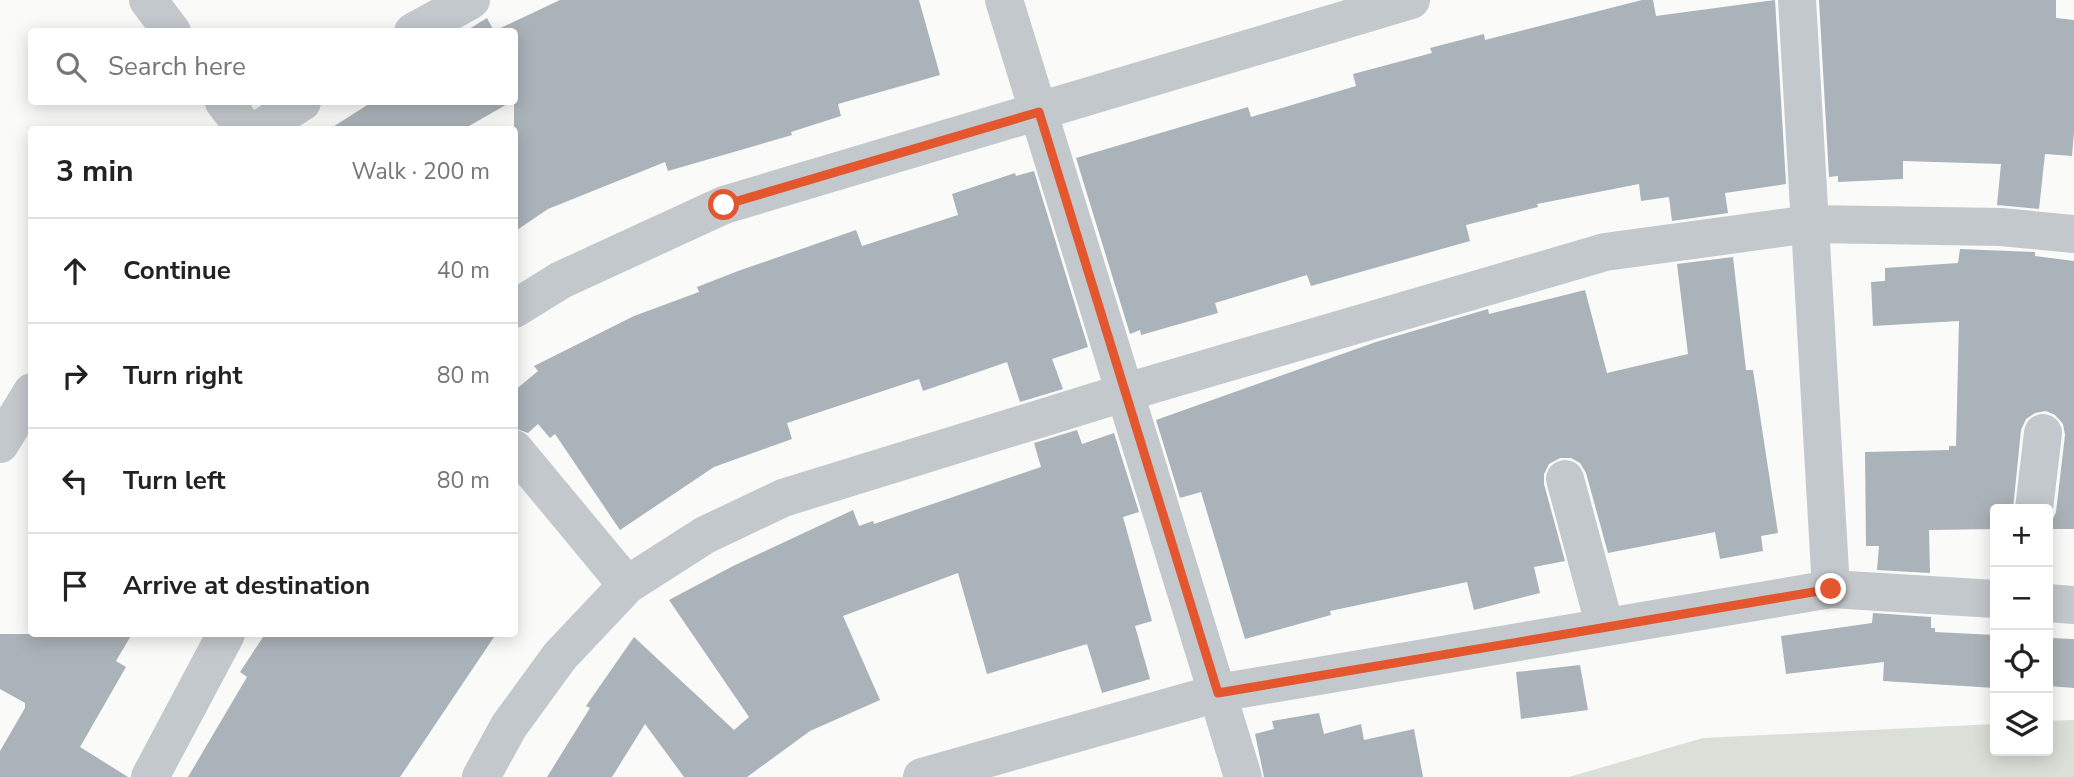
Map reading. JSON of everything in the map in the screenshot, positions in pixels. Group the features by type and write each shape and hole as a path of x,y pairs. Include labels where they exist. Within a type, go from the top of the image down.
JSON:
{"street":[{"path":"148,0 169,28"},
{"path":"420,28 471,0"},
{"path":"1004,0 1243,777"},
{"path":"518,307 561,280 724,205 1411,0"},
{"path":"1797,0 1831,589"},
{"path":"227,105 243,126"},
{"path":"264,126 297,105"},
{"path":"481,777 509,726 560,656 627,585 705,535 783,498 1123,393 1605,253 1810,224 2001,228 2074,234"},
{"path":"0,444 28,398"},
{"path":"2035,504 2043,433"},
{"path":"518,454 627,585"},
{"path":"1565,480 1605,627"},
{"path":"922,777 1218,693 1831,589 1990,599"},
{"path":"2053,603 2074,605"},
{"path":"150,777 224,637"}],"shaded area":[{"path":"2074,720 2074,777 1569,777 1703,738 1990,724 1990,756 2053,756 2053,721"}],"building":[{"path":"560,0 919,0 940,75 838,104 841,116 791,132 792,135 668,171 665,162 548,209 518,229 518,126 514,126 514,105 518,105 518,28 500,28"},
{"path":"1642,0 1653,0 1656,16 1775,0 1786,184 1725,193 1728,213 1672,221 1669,197 1641,201 1639,184 1537,204 1538,207 1466,225 1470,241 1311,286 1307,275 1215,303 1218,313 1141,335 1140,330 1130,334 1076,158 1248,107 1251,117 1356,86 1353,74 1432,53 1430,48 1484,34 1485,40"},
{"path":"1819,0 2056,0 2056,18 2074,20 2074,132 2072,156 2045,154 2039,209 1997,205 2001,164 1903,161 1903,179 1838,182 1838,176 1829,177"},
{"path":"487,18 492,28 471,28"},
{"path":"367,105 506,105 469,126 334,126"},
{"path":"1034,171 1088,347 1052,359 1063,389 1020,402 1007,362 923,391 919,379 787,423 792,439 714,467 620,530 555,434 550,438 538,424 528,433 518,429 518,388 538,371 534,366 634,316 699,292 697,287 738,271 856,230 862,246 958,215 952,194 1015,173 1016,176"},
{"path":"1960,249 2035,252 2035,256 2074,261 2074,529 2053,529 2065,435 2063,424 2055,415 2046,411 2035,413 2026,419 2021,430 2014,504 1990,504 1990,529 1929,530 1930,573 1877,570 1879,546 1866,546 1865,452 1949,450 1949,446 1956,446 1959,321 1873,326 1871,282 1885,281 1885,268 1958,263"},
{"path":"1733,257 1746,370 1753,370 1778,533 1761,536 1763,551 1720,559 1715,532 1608,553 1586,473 1580,463 1571,458 1560,458 1549,464 1544,474 1544,484 1565,561 1534,567 1540,593 1474,610 1467,582 1330,611 1331,615 1245,639 1201,492 1180,498 1156,420 1376,342 1488,309 1489,314 1585,290 1607,373 1688,354 1677,264"},
{"path":"1077,430 1082,444 1114,433 1139,512 1123,517 1152,621 1135,626 1150,679 1102,693 1087,644 987,674 958,573 843,616 880,700 810,731 747,777 684,777 645,724 612,777 547,777 590,708 586,706 634,637 734,730 749,717 669,600 733,566 853,510 859,526 873,521 874,524 1041,467 1034,443"},
{"path":"1873,613 1931,617 1931,628 1935,628 1935,632 1990,635 1990,688 1883,681 1884,662 1786,674 1781,636 1872,623"},
{"path":"0,634 28,634 28,637 130,637 116,661 126,667 80,747 128,777 0,777 0,751 25,708 25,703 0,689"},
{"path":"263,637 494,637 400,777 188,777 247,677 240,672"},
{"path":"2053,638 2074,639 2074,688 2053,686"},
{"path":"1580,665 1588,710 1521,719 1516,672"},
{"path":"1319,713 1324,734 1361,724 1364,740 1414,729 1423,777 1264,777 1255,734 1274,729 1272,721"}],"route":[{"path":"724,205 1039,112 1123,393 1218,693 1831,589"}]}
